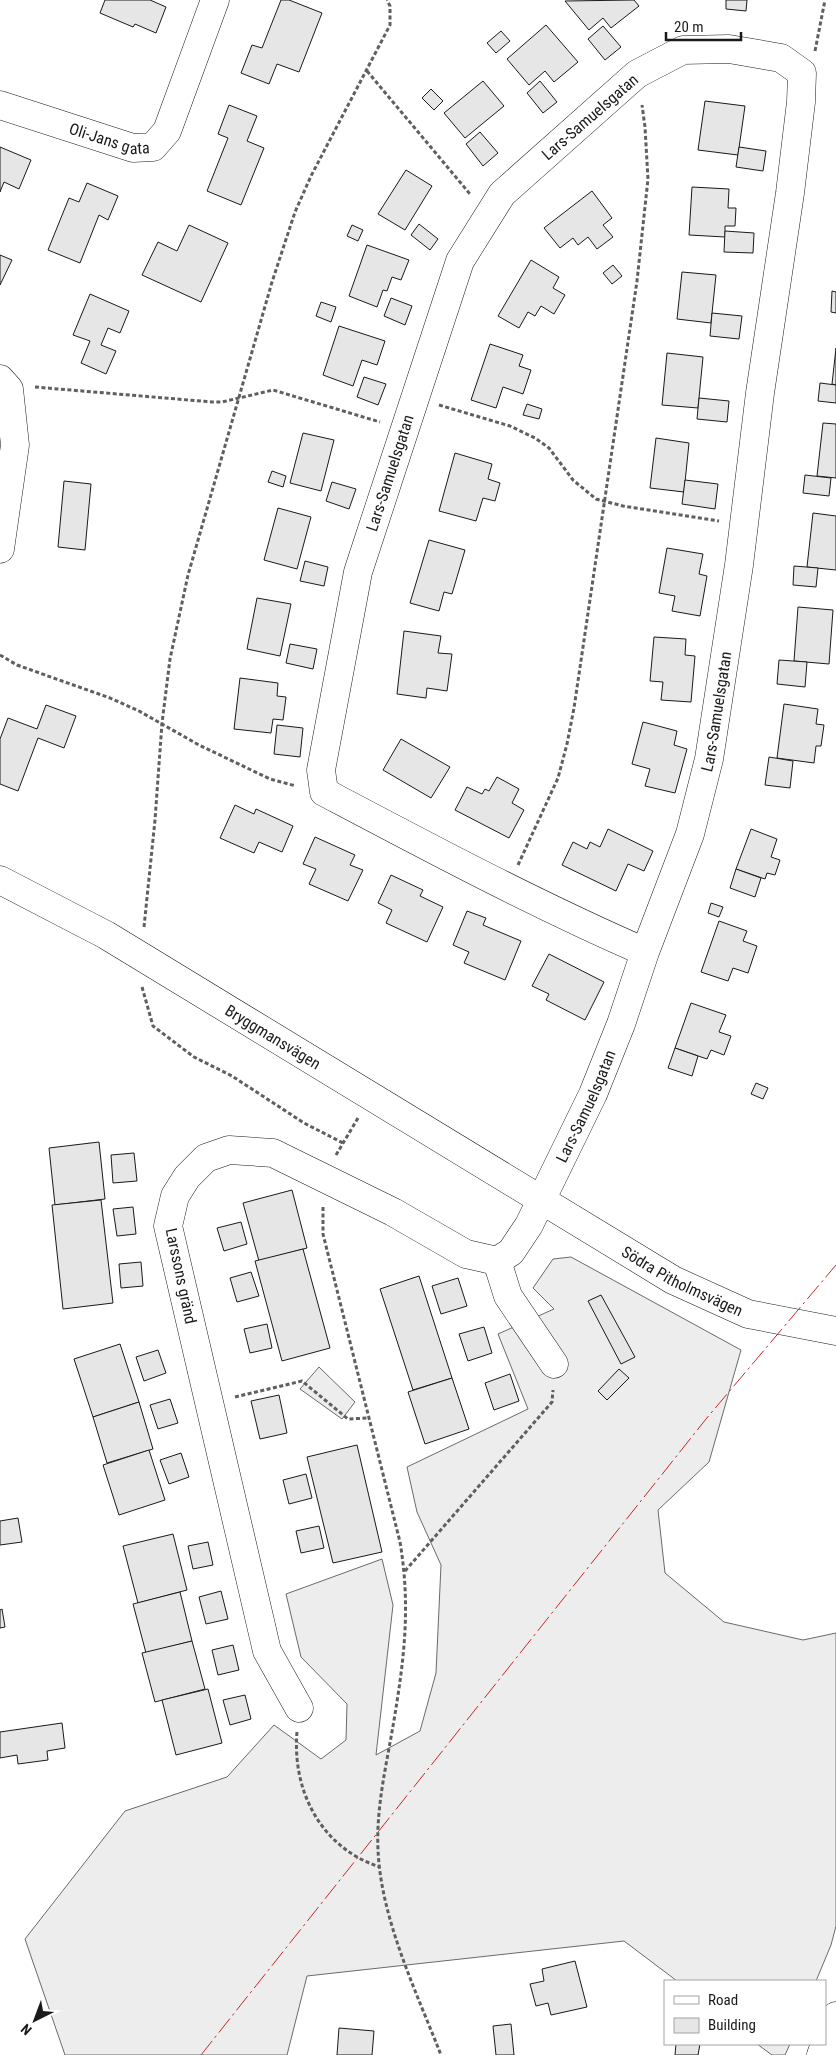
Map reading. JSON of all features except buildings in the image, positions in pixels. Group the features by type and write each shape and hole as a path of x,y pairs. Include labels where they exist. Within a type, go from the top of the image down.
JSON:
{"street":[{"name":"Oli-Jans gata","path":"0,105 132,148 153,147 167,131 215,0"},
{"name":"Lars-Samuelsgatan","path":"324,792 321,770 358,572 460,261 488,215 502,194 637,74 683,50 729,49 781,58 802,73 801,102 790,193 760,393 744,524 710,759 690,834 645,952 621,1024 593,1094 542,1200"},
{"path":"0,549 16,446 5,387"},
{"path":"324,792 579,923 645,952"},
{"name":"Bryggmansvägen","path":"0,880 106,934 140,946 372,1096 542,1200"},
{"name":"Larssons gränd","path":"299,1708 268,1651 168,1226 176,1196 187,1176 206,1158 229,1150 273,1153 393,1212 466,1254 496,1261"},
{"path":"542,1200 511,1252 496,1261 508,1296 554,1364"},
{"name":"Södra Pitholmsvägen","path":"542,1200 673,1280 748,1314 836,1330"},
{"path":"826,2044 836,2016"}],"path":[{"path":"343,1143 304,1123 232,1076 194,1057 153,1026 142,993 140,946 155,820 162,723 170,659 188,575 295,212 311,176 390,25 392,15 387,0"},
{"path":"802,73 814,53 825,0"},
{"path":"367,71 488,215"},
{"path":"508,887 555,784 567,744 637,281 648,178 645,127 637,74"},
{"path":"5,387 38,387 212,402 267,391 278,391 404,430"},
{"path":"414,398 510,426 535,438 549,448 573,480 588,493 605,502 652,511 744,524"},
{"path":"0,655 17,665 139,710 199,746 270,779 324,792"},
{"path":"372,1096 343,1143 332,1165 322,1202 323,1234 400,1542 405,1571 404,1654 380,1794 378,1848 380,1867 387,1905 397,1938 441,2055"},
{"path":"405,1571 552,1402 554,1364"},
{"path":"209,1402 302,1381 348,1419 369,1418"},
{"path":"299,1708 295,1752 302,1786 314,1814 332,1839 342,1848 358,1859 380,1867"}],"shaded area":[{"path":"571,1257 741,1350 709,1462 658,1510 665,1573 724,1622 803,1640 836,1633 836,1926 831,1945 816,1980 676,1980 624,1941 307,1976 287,2055 65,2055 25,1939 125,1811 227,1777 274,1725 321,1759 346,1740 347,1704 301,1657 286,1594 382,1559 393,1605 376,1755 420,1731 436,1673 441,1565 417,1512 407,1467 528,1409 498,1334 554,1309 533,1288 553,1259"},
{"path":"319,1367 355,1402 342,1419 300,1389"},
{"path":"758,2045 790,2045 785,2055 772,2055"}],"power":[{"path":"201,2055 706,1419 836,1265"}]}
